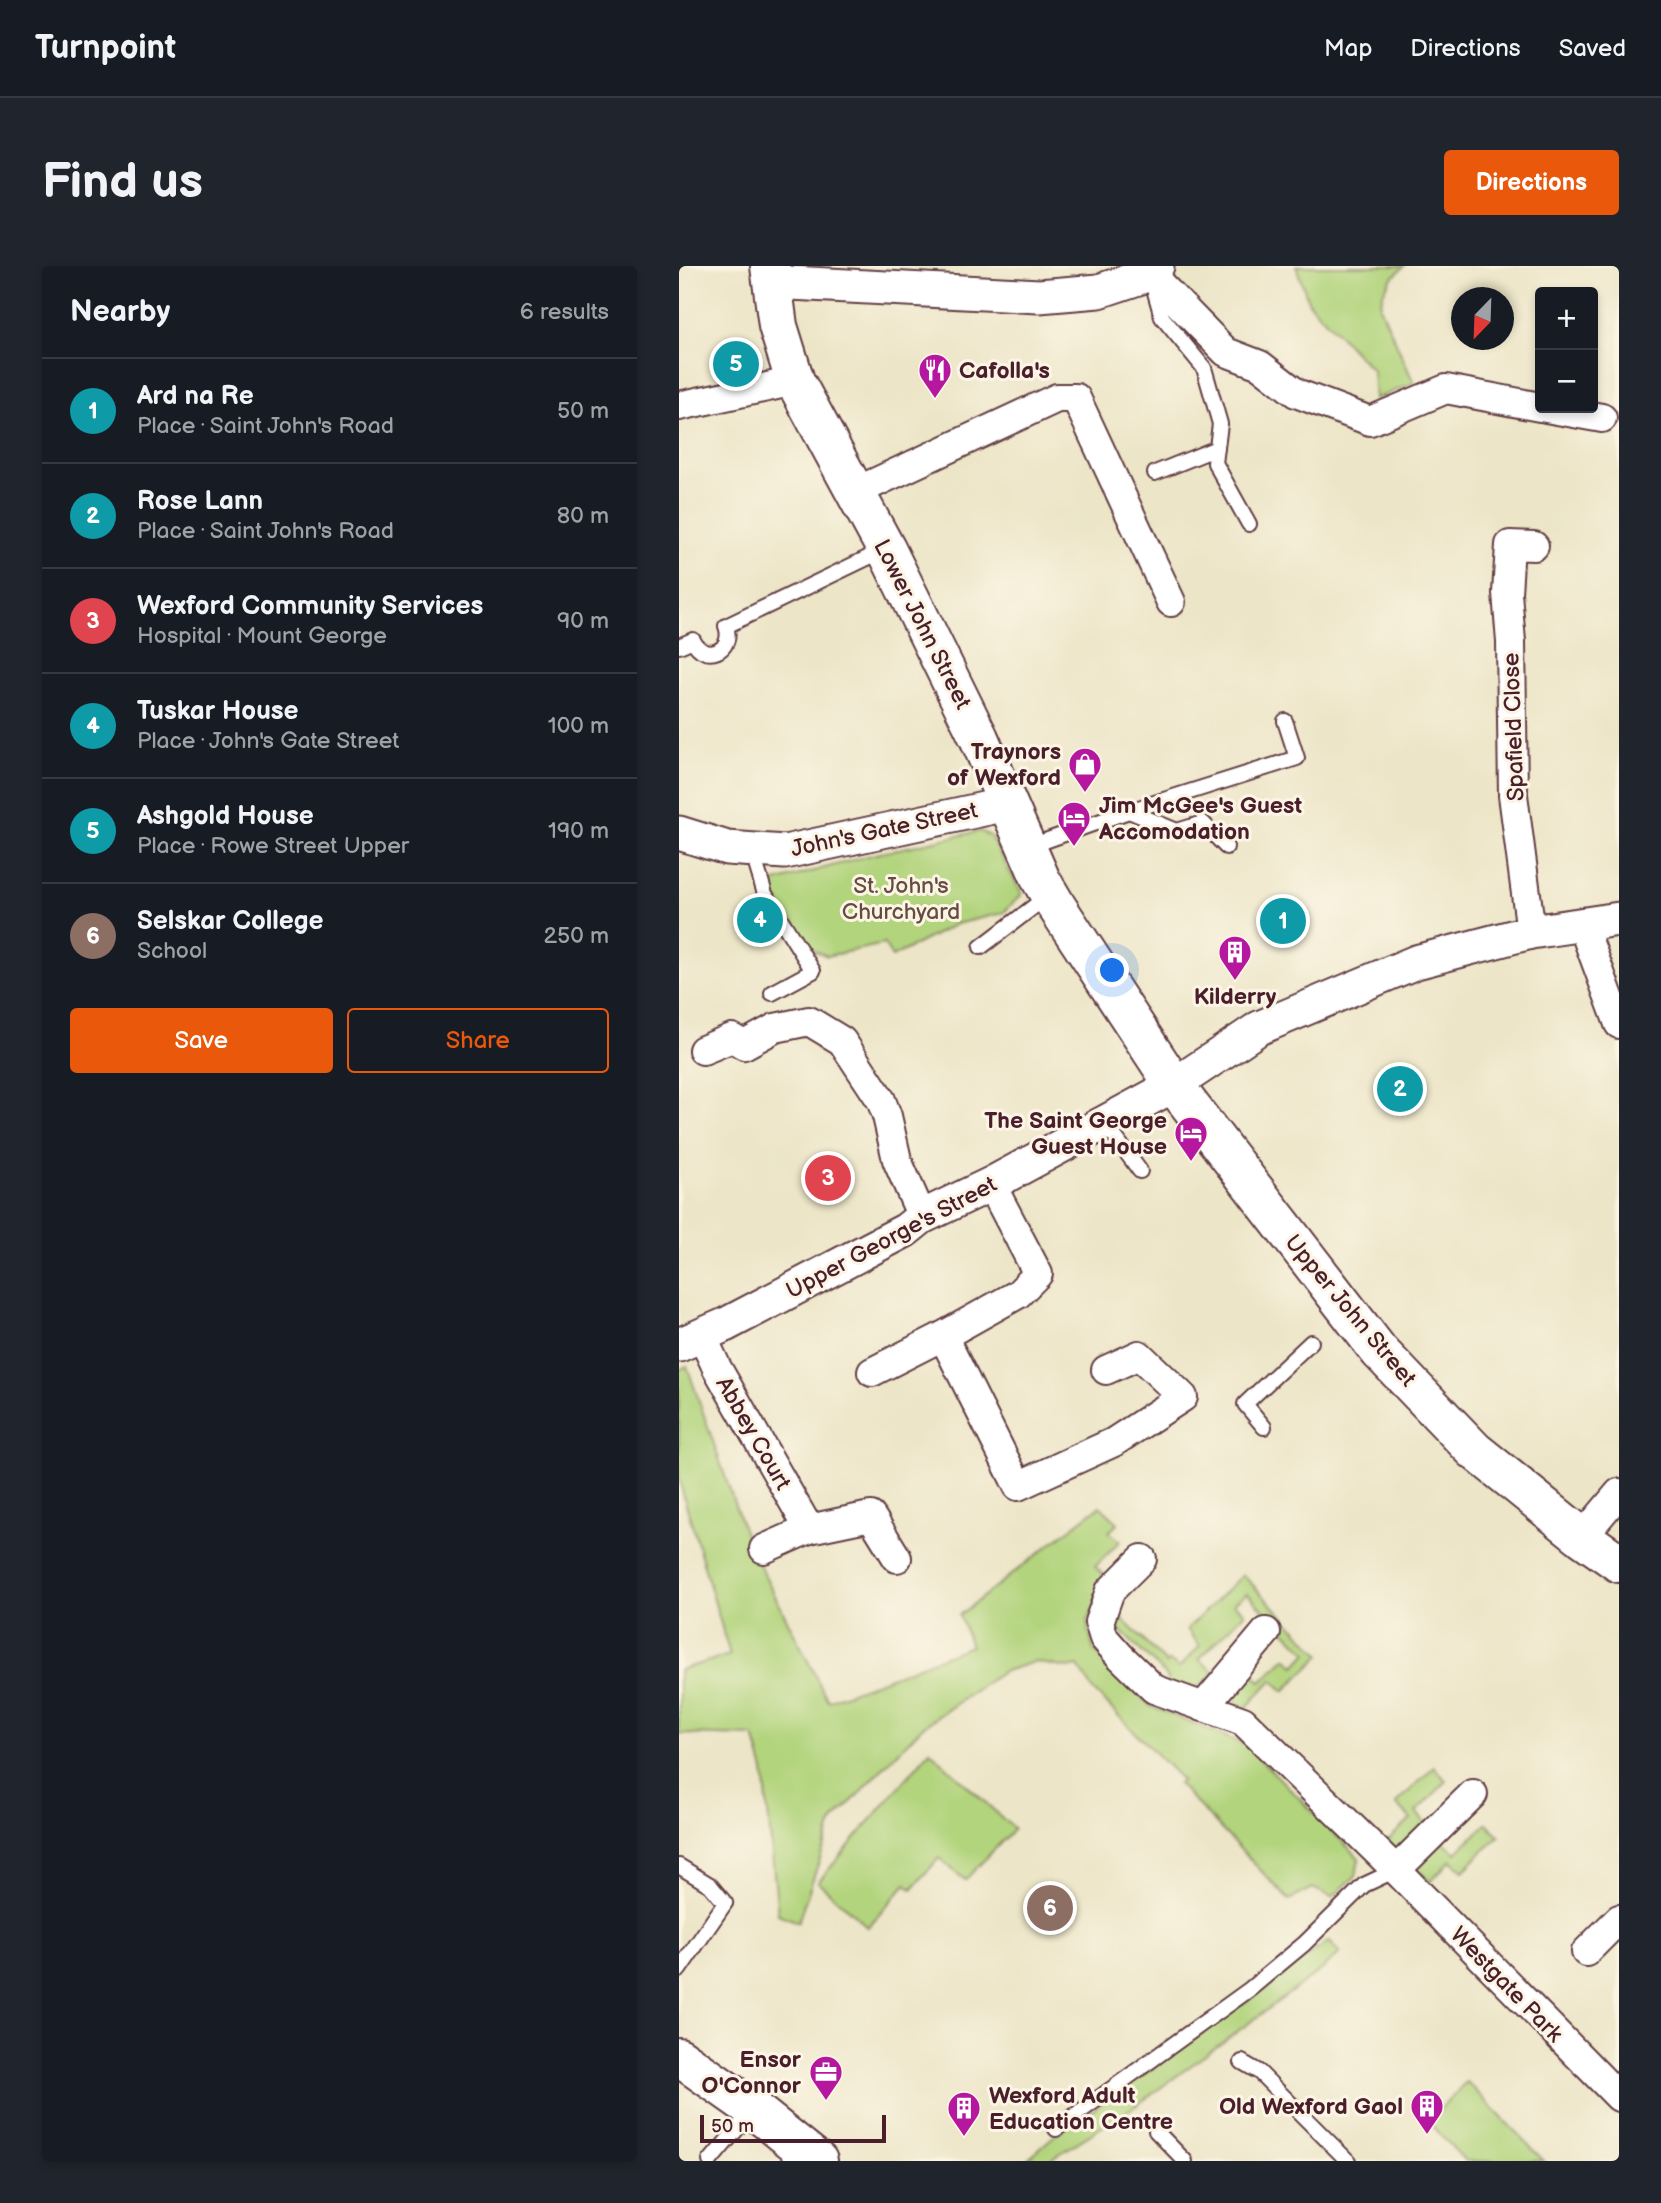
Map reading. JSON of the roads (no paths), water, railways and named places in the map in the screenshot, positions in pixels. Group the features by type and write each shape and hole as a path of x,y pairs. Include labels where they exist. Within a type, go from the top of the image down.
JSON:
{"main road":[{"name":"Lower John Street","path":"777,271 778,326 795,381 886,549 979,738 1050,895 1174,1086"},
{"name":"Upper John Street","path":"1174,1086 1340,1316 1379,1351 1474,1450 1582,1537 1619,1563"},
{"path":"679,2057 753,2109 818,2161"}],"street":[{"path":"777,271 1039,296 1099,291 1154,270 1226,352 1260,365 1296,393 1370,421 1447,389 1535,406"},
{"path":"679,406 795,381"},
{"path":"855,492 1057,398 1076,398 1171,602"},
{"path":"1574,413 1602,418"},
{"name":"Spafield Close","path":"1531,932 1513,795 1511,642 1507,593 1510,545 1534,547"},
{"name":"John's Gate Street","path":"679,833 727,848 785,852 1007,803"},
{"name":"Upper George's Street","path":"691,1340 906,1230 922,1217 991,1184 1174,1086 1259,1028 1416,962 1531,932 1619,919"},
{"path":"1582,924 1619,1024"},
{"path":"703,1050 732,1038 744,1045 775,1028 809,1021 842,1041 881,1100 897,1160 922,1217"},
{"path":"872,1372 1018,1294 1038,1274 991,1184"},
{"path":"943,1336 1018,1486 1114,1442 1183,1397 1139,1355 1107,1370"},
{"name":"Abbey Court","path":"691,1340 717,1368 809,1529"},
{"path":"1582,1537 1619,1493"},
{"path":"764,1549 809,1529 871,1516 897,1558"},
{"name":"Westgate Park","path":"1142,1559 1110,1591 1099,1622 1104,1638 1154,1689 1243,1721 1396,1870 1619,2097"},
{"path":"1203,1707 1266,1632"},
{"path":"1396,1870 1473,1794"},
{"path":"1586,1952 1619,1919"}],"lane":[{"path":"1154,270 1162,317 1204,368 1220,424 1215,463 1249,524"},
{"path":"1155,473 1217,448"},
{"path":"679,646 693,640 695,646 705,653 717,652 726,644 727,629 886,549"},
{"path":"1027,848 1129,811 1297,758 1285,721"},
{"path":"1129,811 1177,831 1203,823 1226,847"},
{"path":"752,851 765,894 813,971 772,993"},
{"path":"981,947 1050,895"},
{"path":"1104,1122 1140,1171"},
{"path":"1264,1427 1245,1404 1311,1342"},
{"path":"679,1866 710,1885 725,1903 679,1970"},
{"path":"1056,2129 1250,1989 1304,1944 1364,1885 1396,1870"},
{"path":"1242,2062 1259,2072 1348,2161"},
{"path":"711,2161 753,2109"},
{"path":"1156,2131 1185,2161"}],"place":[{"name":"Ashgold House","path":"736,364"},
{"name":"Cafolla's","path":"935,400"},
{"name":"Traynors of Wexford","path":"1085,794"},
{"name":"Jim McGee's Guest Accomodation","path":"1074,848"},
{"name":"Tuskar House","path":"760,920"},
{"name":"Ard na Re","path":"1283,921"},
{"name":"Kilderry","path":"1235,982"},
{"name":"Rose Lann","path":"1400,1089"},
{"name":"The Saint George Guest House","path":"1191,1163"},
{"name":"Wexford Community Services","path":"828,1178"},
{"name":"Selskar College","path":"1050,1908"},
{"name":"Ensor O'Connor","path":"826,2102"},
{"name":"Old Wexford Gaol","path":"1427,2136"},
{"name":"Wexford Adult Education Centre","path":"964,2138"}],"park label":[{"name":"St. John's Churchyard","path":"901,898"}]}
